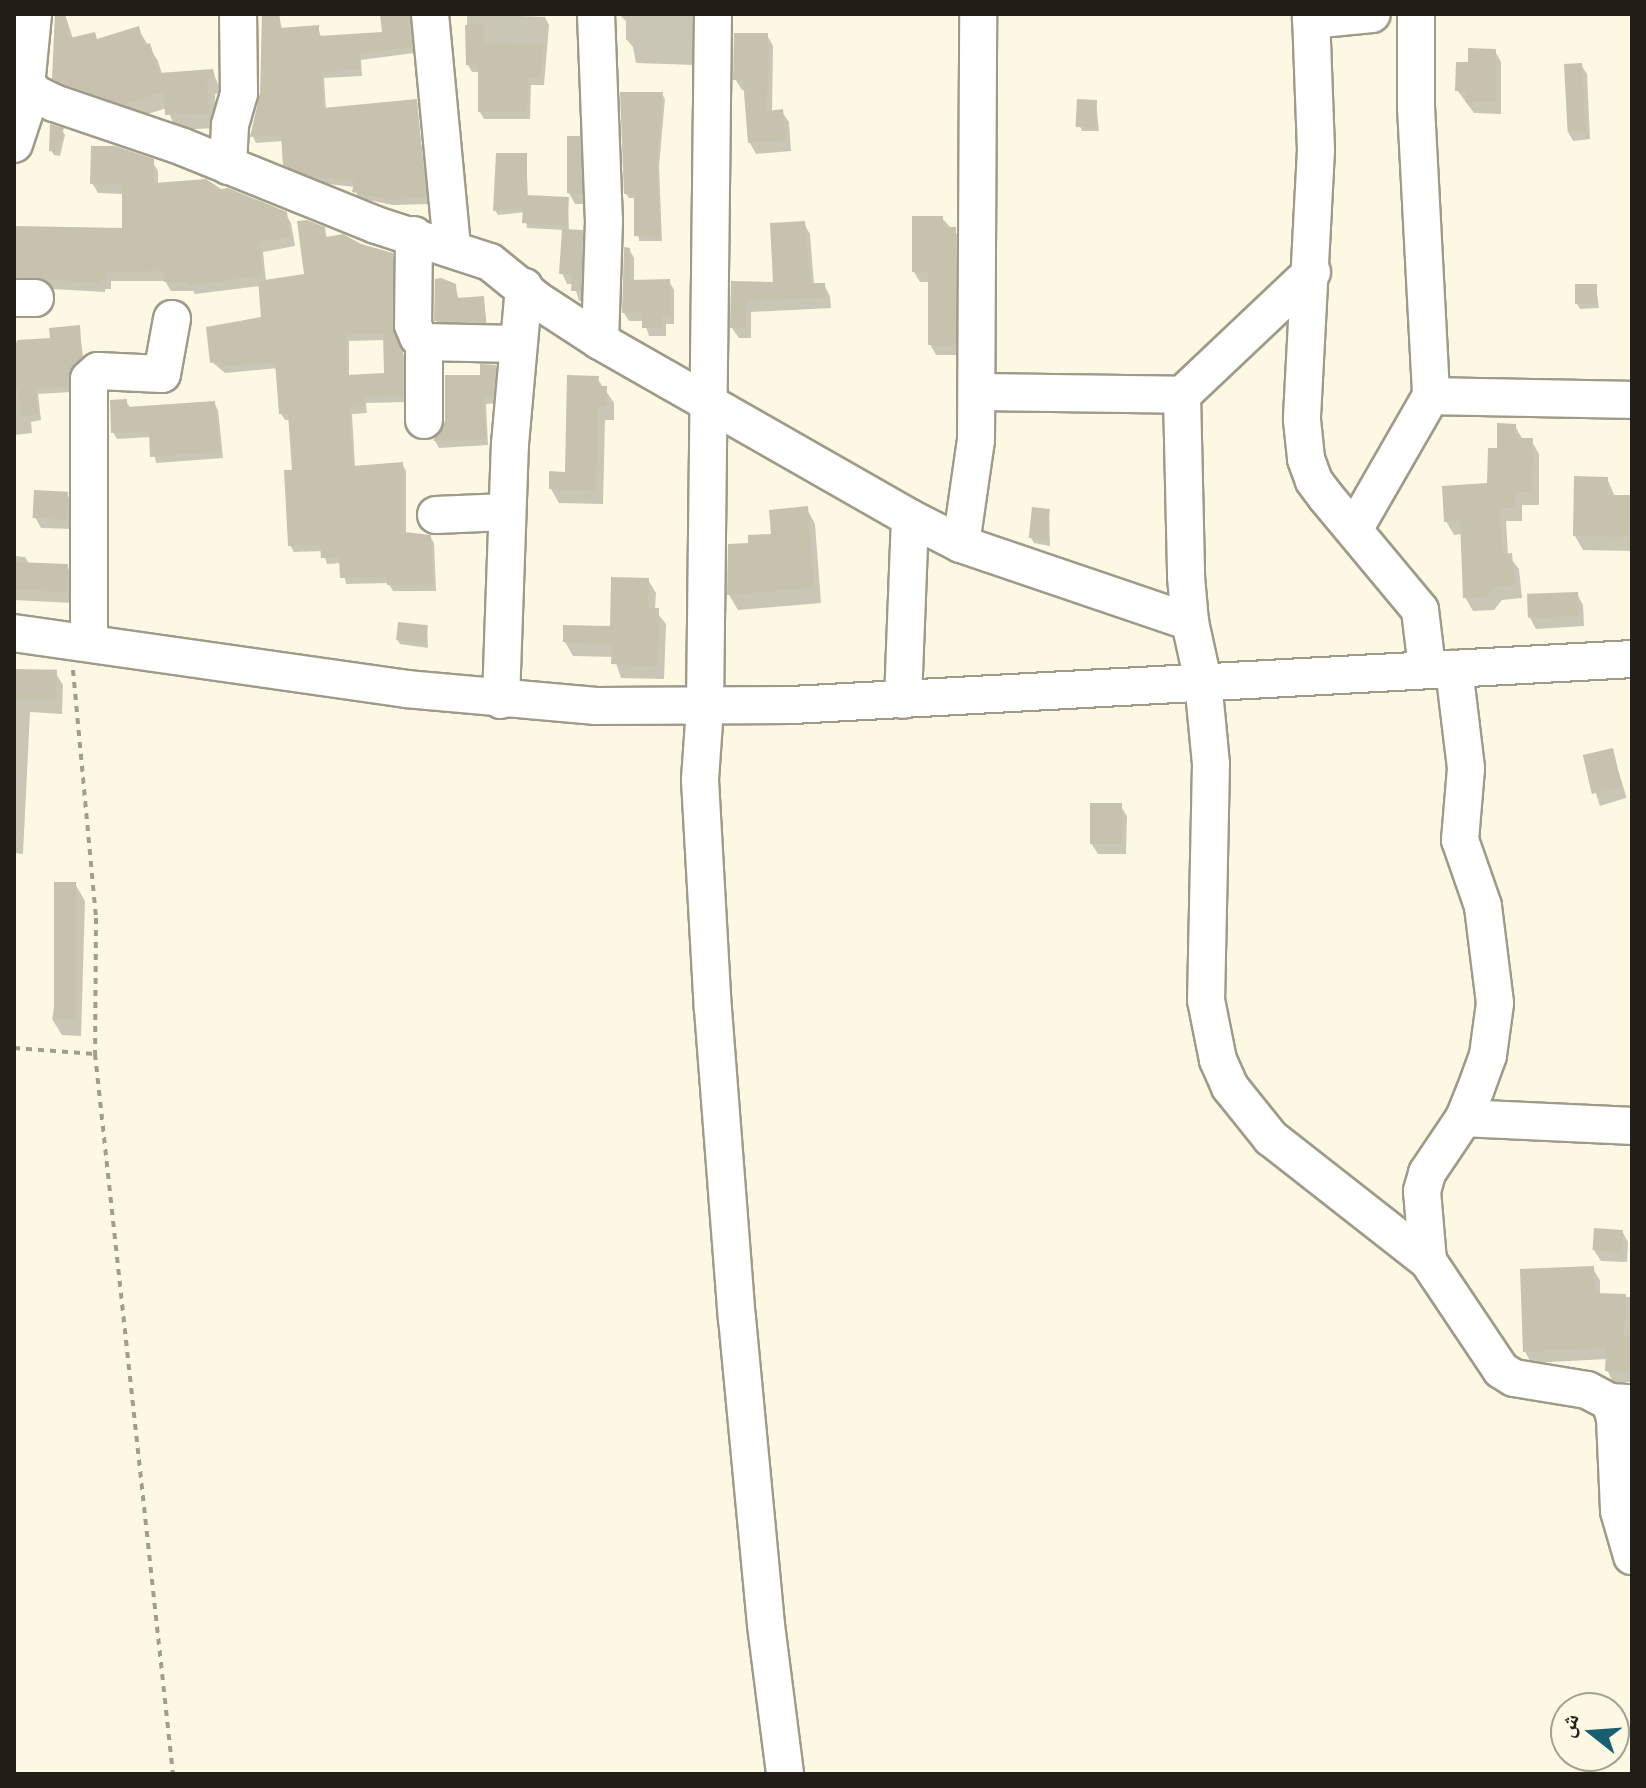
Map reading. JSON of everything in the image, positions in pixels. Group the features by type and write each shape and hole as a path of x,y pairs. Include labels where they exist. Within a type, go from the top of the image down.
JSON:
{"street":[{"path":"14,144 33,14"},
{"path":"228,166 230,125 239,93 238,14"},
{"path":"430,14 452,247"},
{"path":"596,14 603,178 600,341"},
{"path":"713,14 706,404 705,708 700,780 713,1009 764,1610 785,1774"},
{"path":"961,544 973,469 978,392 978,14"},
{"path":"1372,14 1311,17 1316,150 1302,420 1306,459 1314,481 1420,610 1441,668 1466,768 1460,840 1483,906 1495,1003 1488,1055 1464,1118 1436,1157 1422,1191 1421,1211 1428,1261"},
{"path":"1355,528 1431,396 1417,122 1416,14"},
{"path":"24,87 54,103 228,166 376,225 452,247 490,262 537,300 600,341 910,518 961,544 1190,622"},
{"path":"414,235 413,325 424,342 424,420"},
{"path":"978,392 1182,395 1312,272"},
{"path":"501,700 506,512 517,344 524,287"},
{"path":"79,641 89,379 98,371 162,374 172,319"},
{"path":"424,342 517,344"},
{"path":"1182,395 1184,540 1190,622 1203,681 1211,764 1206,1000 1218,1060 1230,1087 1271,1138 1428,1261 1506,1374 1587,1390 1621,1403 1615,1418 1619,1511 1632,1556"},
{"path":"1431,396 1632,400"},
{"path":"436,515 506,512"},
{"path":"903,700 910,518"},
{"path":"14,633 246,668 501,700 705,708 903,700 1632,659"},
{"path":"1464,1118 1632,1126"}],"path":[{"path":"79,641 96,918 95,1054 173,1774"},
{"path":"14,1048 95,1054"}],"building":[{"path":"55,14 63,14 70,38 95,32 97,39 139,26 144,45 150,43 159,73 213,69 215,77 207,79 209,113 165,115 164,92 123,104 52,79"},
{"path":"262,14 279,14 280,28 319,25 319,36 382,32 380,14 409,14 412,47 359,54 360,70 322,72 323,108 417,99 426,198 389,200 352,192 354,181 314,177 283,165 281,135 250,137 260,93"},
{"path":"484,24 484,43 544,44 540,78 528,78 527,112 478,112 477,65 466,65 465,25"},
{"path":"734,33 768,33 767,111 783,109 786,141 748,143 743,80 733,80"},
{"path":"1468,48 1496,49 1496,103 1466,103 1466,91 1455,91 1456,62 1468,62"},
{"path":"1582,63 1586,131 1568,132 1564,64"},
{"path":"620,92 663,92 657,160 660,237 634,236 634,194 624,194"},
{"path":"1077,99 1097,100 1096,128 1076,127"},
{"path":"50,124 64,128 58,152 49,151"},
{"path":"567,136 580,136 582,194 567,193"},
{"path":"91,146 115,146 154,159 154,183 206,179 221,189 228,188 287,212 290,237 259,242 263,276 188,285 187,282 164,282 164,271 106,272 106,280 101,280 101,283 14,277 14,226 122,228 122,184 90,184"},
{"path":"496,153 527,153 527,195 569,197 567,226 522,223 523,207 493,211"},
{"path":"912,216 943,216 943,227 956,227 955,345 928,345 928,272 912,272"},
{"path":"307,220 325,227 326,237 343,234 361,244 393,253 392,325 403,351 403,396 364,397 364,406 349,408 353,466 403,462 404,532 431,535 433,584 387,585 387,577 340,578 339,557 321,558 320,545 288,546 284,470 292,470 288,414 279,414 275,362 220,367 219,362 210,363 206,327 261,317 258,281 304,274 297,221","holes":["383,334 384,373 347,375 346,335"]},
{"path":"805,221 810,283 825,283 826,297 746,301 746,328 730,328 731,281 773,282 770,223"},
{"path":"562,229 583,230 581,291 571,291 572,274 559,274"},
{"path":"624,247 630,248 630,280 670,279 671,315 662,316 662,328 642,328 642,312 622,313"},
{"path":"435,279 456,284 457,298 484,296 486,322 434,321"},
{"path":"1575,284 1597,284 1597,304 1575,304"},
{"path":"80,325 82,357 70,370 68,386 36,388 38,414 21,417 18,389 14,390 17,340 50,338 49,328"},
{"path":"480,364 496,365 493,397 483,397 486,439 433,441 445,421 445,375 480,375"},
{"path":"567,375 599,376 598,386 607,386 607,406 598,406 596,490 549,489 549,471 565,472"},
{"path":"127,399 127,407 215,401 220,452 150,457 149,431 111,433 110,400"},
{"path":"1497,423 1516,424 1516,438 1533,438 1532,492 1515,492 1515,508 1499,508 1503,554 1512,553 1515,585 1494,587 1487,597 1463,598 1460,521 1444,522 1442,486 1487,483 1488,448 1497,448"},
{"path":"1574,476 1608,477 1608,495 1630,495 1628,537 1573,536"},
{"path":"34,490 68,492 66,520 33,518"},
{"path":"808,506 814,588 727,595 728,544 748,543 748,535 771,534 769,510"},
{"path":"1032,507 1050,509 1047,540 1029,538"},
{"path":"14,562 68,564 67,592 14,590"},
{"path":"611,577 649,578 648,608 659,608 657,666 611,664 612,644 563,642 563,625 610,626"},
{"path":"1578,592 1579,616 1528,618 1527,594"},
{"path":"398,622 428,625 426,643 396,640"},
{"path":"14,669 57,670 56,700 14,699"},
{"path":"1613,748 1622,787 1592,794 1583,755"},
{"path":"1090,803 1122,803 1122,844 1090,844"},
{"path":"54,882 76,882 76,1019 54,1019"},
{"path":"1594,1228 1623,1230 1621,1252 1592,1250"},
{"path":"1594,1266 1595,1293 1626,1294 1624,1336 1632,1337 1632,1372 1605,1371 1606,1348 1523,1352 1520,1269"}]}
